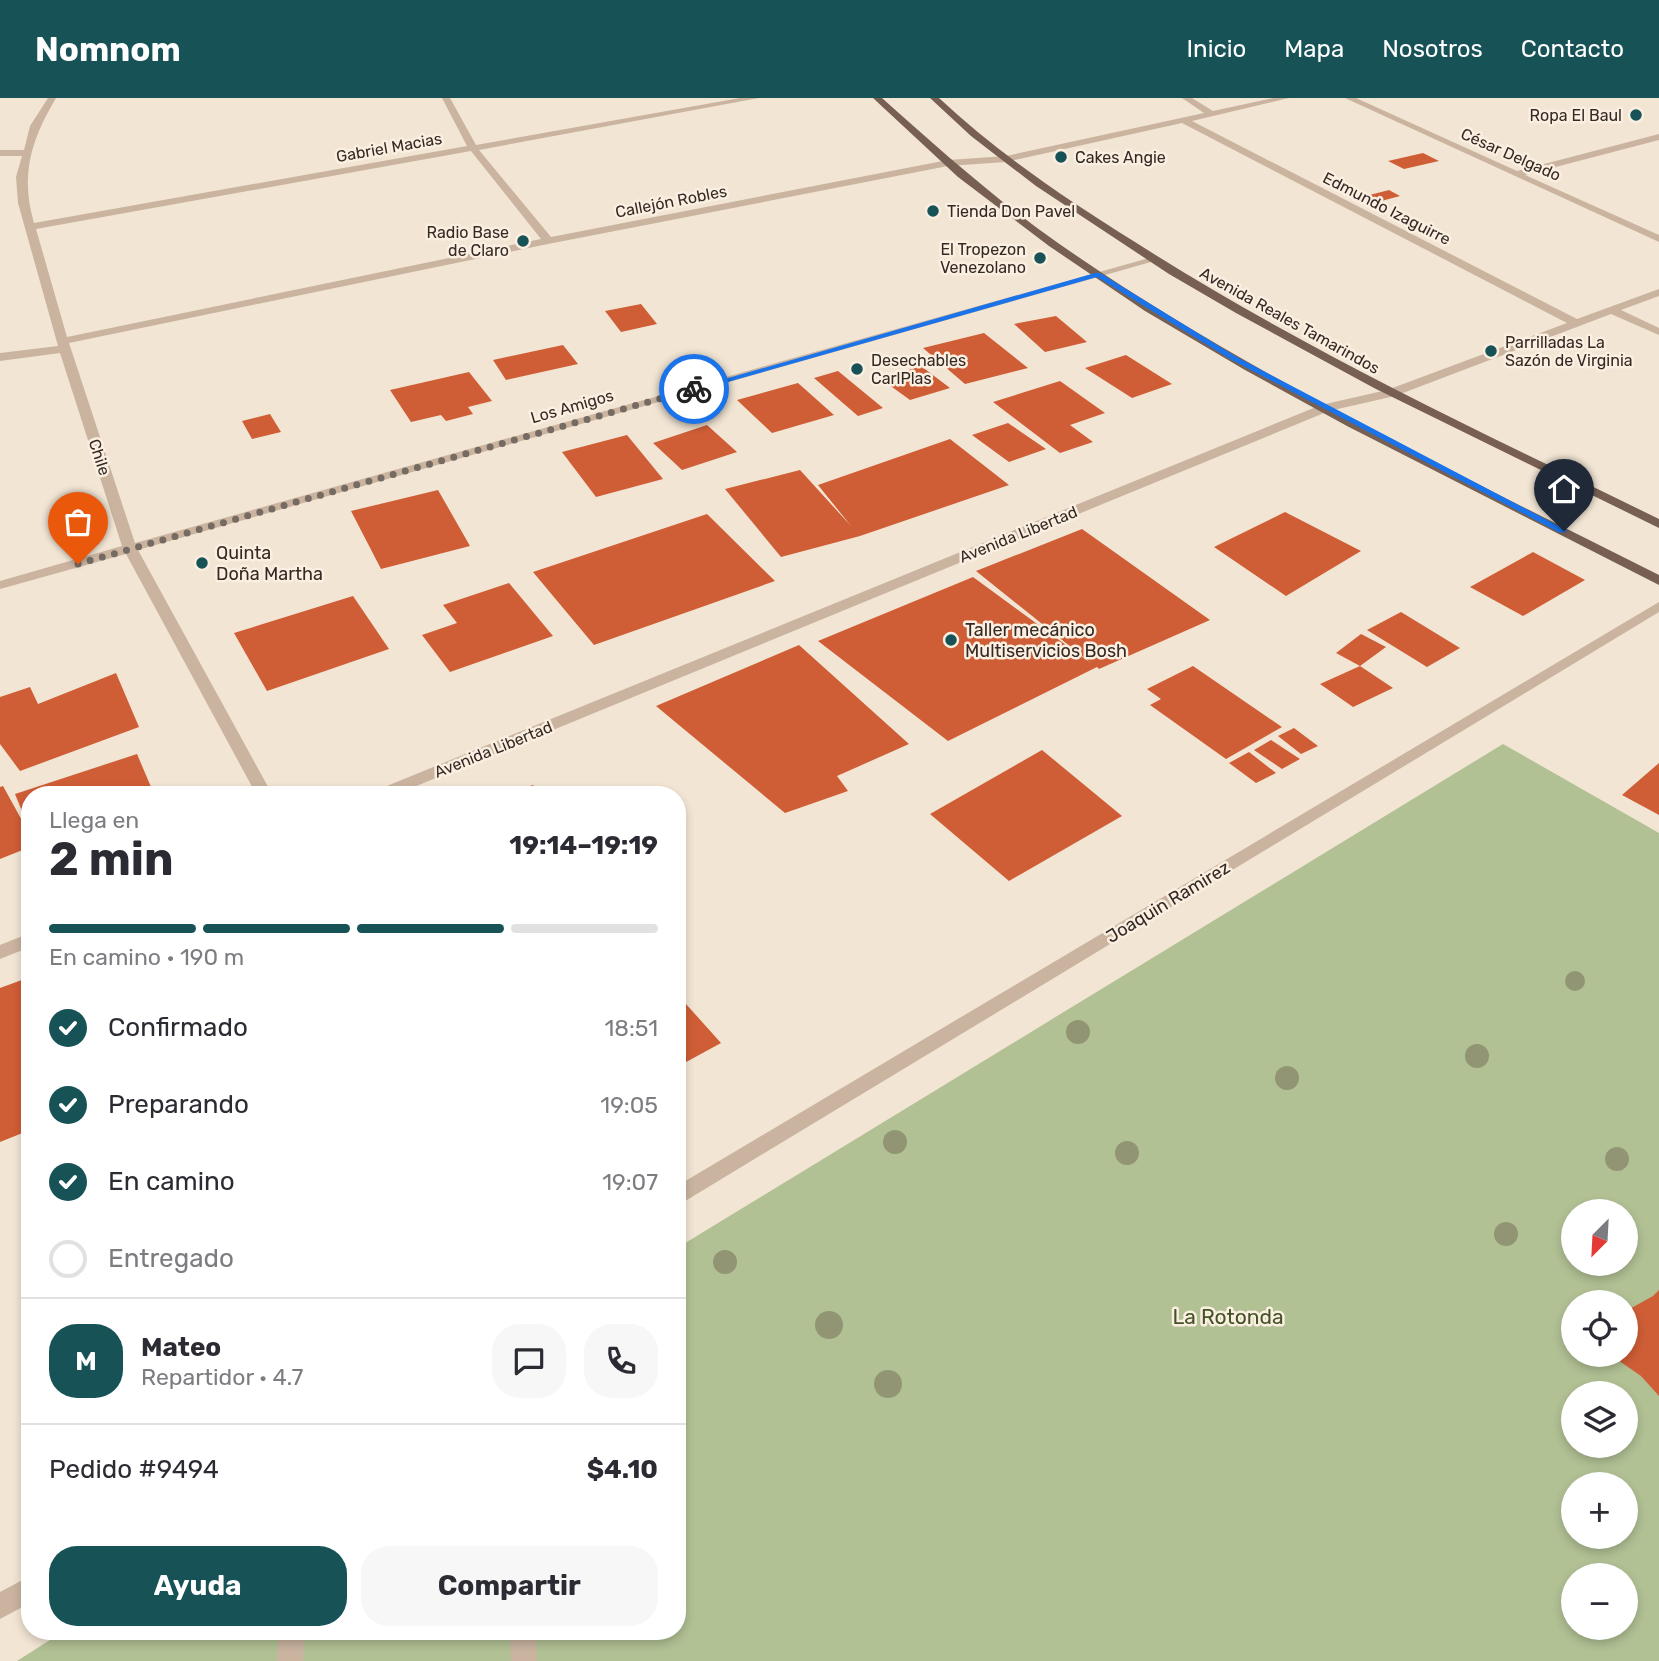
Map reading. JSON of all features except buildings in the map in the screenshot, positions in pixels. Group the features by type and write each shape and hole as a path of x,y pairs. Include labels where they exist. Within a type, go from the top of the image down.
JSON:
{"main road":[{"path":"877,98 948,163 990,197 1098,275 1169,321 1325,408 1659,581"},
{"name":"Avenida Reales Tamarindos","path":"934,98 1006,159 1153,260 1269,329 1391,393 1659,524"}],"street":[{"name":"Chile","path":"52,98 35,126 21,177 23,203 29,227 64,345 130,549 260,786"},
{"path":"446,98 473,148 548,241"},
{"name":"Gabriel Macias","path":"29,227 755,98"},
{"path":"1186,98 1212,114"},
{"name":"Callejón Robles","path":"0,356 64,345 548,241 948,163 1006,159 1285,98"},
{"name":"César Delgado","path":"1349,98 1659,239"},
{"name":"Edmundo Izaguirre","path":"1184,120 1576,323"},
{"path":"1516,174 1659,137"},
{"path":"0,153 26,153"},
{"name":"Los Amigos","path":"0,585 1153,260"},
{"name":"Avenida Libertad","path":"403,786 1325,408 1391,393 1659,292"},
{"path":"1611,310 1659,332"},
{"name":"Joaquin Ramirez","path":"686,1192 1659,606"},
{"path":"0,952 21,944"},
{"path":"0,1606 21,1593"},
{"path":"290,1661 291,1640"},
{"path":"523,1640 524,1661"}],"green space":[{"name":"La Rotonda","path":"1503,744 1659,833 1659,1661 17,1661 50,1640 686,1640 686,1243"}],"way so far":[{"path":"78,564 694,389"}],"place":[{"name":"Ropa El Baul","path":"1636,115"},
{"name":"Cakes Angie","path":"1061,157"},
{"name":"Tienda Don Pavel","path":"933,211"},
{"name":"Radio Base de Claro","path":"523,241"},
{"name":"El Tropezon Venezolano","path":"1040,258"},
{"name":"Parrilladas La Sazón de Virginia","path":"1491,351"},
{"name":"Desechables CarlPlas","path":"857,369"},
{"name":"Quinta Doña Martha","path":"202,563"},
{"name":"Taller mecánico Multiservicios Bosh","path":"951,640"}],"route":[{"path":"694,389 1098,275 1232,358 1564,531"}]}
